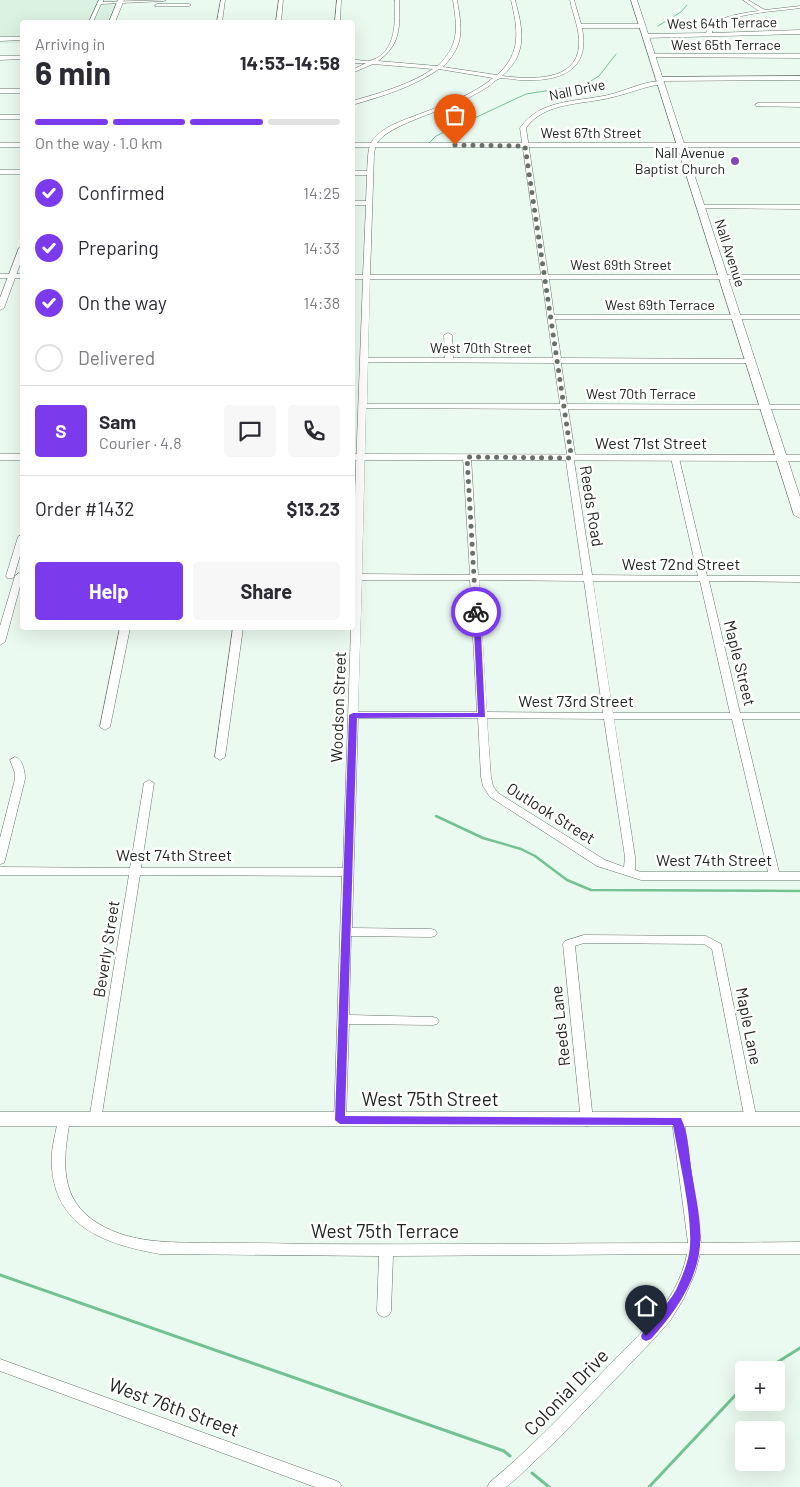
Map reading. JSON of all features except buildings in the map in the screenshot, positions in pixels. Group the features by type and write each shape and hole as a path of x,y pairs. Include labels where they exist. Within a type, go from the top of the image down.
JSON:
{"main road":[{"name":"Nall Avenue","path":"634,0 722,278 799,511"},
{"name":"West 75th Street","path":"0,1119 800,1119"}],"street":[{"path":"154,12 157,3 164,0"},
{"path":"219,20 223,0"},
{"path":"278,20 281,0"},
{"path":"338,20 339,0"},
{"path":"355,71 373,62 389,50 396,38 397,0"},
{"path":"355,102 407,84 437,67 450,56 458,41 455,0"},
{"path":"374,145 378,138 392,129 458,101 483,88 498,76 514,59 519,44 514,0"},
{"path":"355,60 437,67 532,79 565,73 573,66 581,52 581,41 572,0"},
{"path":"744,0 764,12"},
{"path":"92,20 100,2 189,5"},
{"path":"113,20 121,2"},
{"path":"709,34 709,28 720,21 800,7"},
{"path":"578,26 642,26"},
{"name":"West 64th Terrace","path":"645,36 800,32"},
{"path":"0,39 20,39"},
{"name":"West 65th Terrace","path":"651,56 800,56"},
{"path":"0,58 20,58"},
{"path":"659,81 800,78"},
{"name":"Nall Drive","path":"525,146 523,134 525,124 543,111 561,105 620,93 646,83 659,81"},
{"path":"0,91 20,91"},
{"path":"758,105 800,105"},
{"path":"0,117 20,117"},
{"path":"0,145 20,145"},
{"name":"West 67th Street","path":"355,145 800,145"},
{"name":"Woodson Street","path":"355,577 356,457 363,406 370,173 374,145"},
{"name":"Reeds Road","path":"525,146 558,360 570,458 610,716 630,857 629,872"},
{"path":"0,172 20,172"},
{"path":"355,173 370,173"},
{"path":"355,203 370,203"},
{"path":"700,207 800,207"},
{"path":"0,308 20,255"},
{"path":"0,276 20,276"},
{"name":"West 69th Street","path":"355,277 800,277"},
{"name":"West 69th Terrace","path":"550,317 800,317"},
{"path":"448,335 449,360"},
{"name":"West 70th Street","path":"364,360 749,360"},
{"name":"West 70th Terrace","path":"363,406 800,407"},
{"path":"0,457 20,457"},
{"name":"West 71st Street","path":"356,457 800,458"},
{"name":"Outlook Street","path":"467,457 473,578 488,786 494,795 601,863 629,872"},
{"name":"Maple Street","path":"675,458 774,876"},
{"path":"0,642 17,576 20,553"},
{"path":"0,576 17,576"},
{"name":"West 72nd Street","path":"355,577 800,579"},
{"path":"105,727 125,630"},
{"path":"220,757 238,630"},
{"name":"Woodson Street","path":"340,1120 354,630"},
{"name":"West 73rd Street","path":"353,715 800,716"},
{"path":"0,860 20,779 15,760"},
{"name":"Beverly Street","path":"95,1120 149,783"},
{"name":"West 74th Street","path":"0,871 347,872"},
{"name":"West 74th Street","path":"629,872 641,876 800,876"},
{"path":"345,932 431,934"},
{"name":"Maple Lane","path":"584,939 706,940 716,947 750,1120"},
{"name":"Reeds Lane","path":"584,939 569,944 587,1120"},
{"path":"343,1019 432,1021"},
{"name":"West 75th Terrace","path":"64,1120 58,1168 63,1190 78,1215 103,1234 130,1244 160,1248 386,1250 800,1248"},
{"name":"Colonial Drive","path":"495,1487 550,1437 666,1315 679,1295 689,1272 695,1248 695,1227 678,1120"},
{"path":"384,1311 386,1250"},
{"name":"West 76th Street","path":"0,1365 334,1487"}],"shaded area":[{"path":"0,0 116,0 109,20 20,20 20,43 0,43"}],"waterway":[{"path":"658,26 681,12 687,5"},
{"path":"429,143 436,136 526,94 584,85 599,76 616,54"},
{"path":"436,816 483,838 521,849 535,856 567,880 591,890 800,891"},
{"path":"0,1275 504,1451 510,1456"},
{"path":"779,1361 800,1348"},
{"path":"649,1487 735,1396"},
{"path":"532,1473 549,1487"}],"way so far":[{"path":"455,145 525,146 571,454 570,458 467,457 476,612"}],"place":[{"name":"Nall Avenue Baptist Church","path":"735,161"}],"route":[{"path":"476,612 482,715 353,715 340,1120 678,1120 695,1227 695,1248 689,1272 679,1295 666,1315 646,1336"}]}
